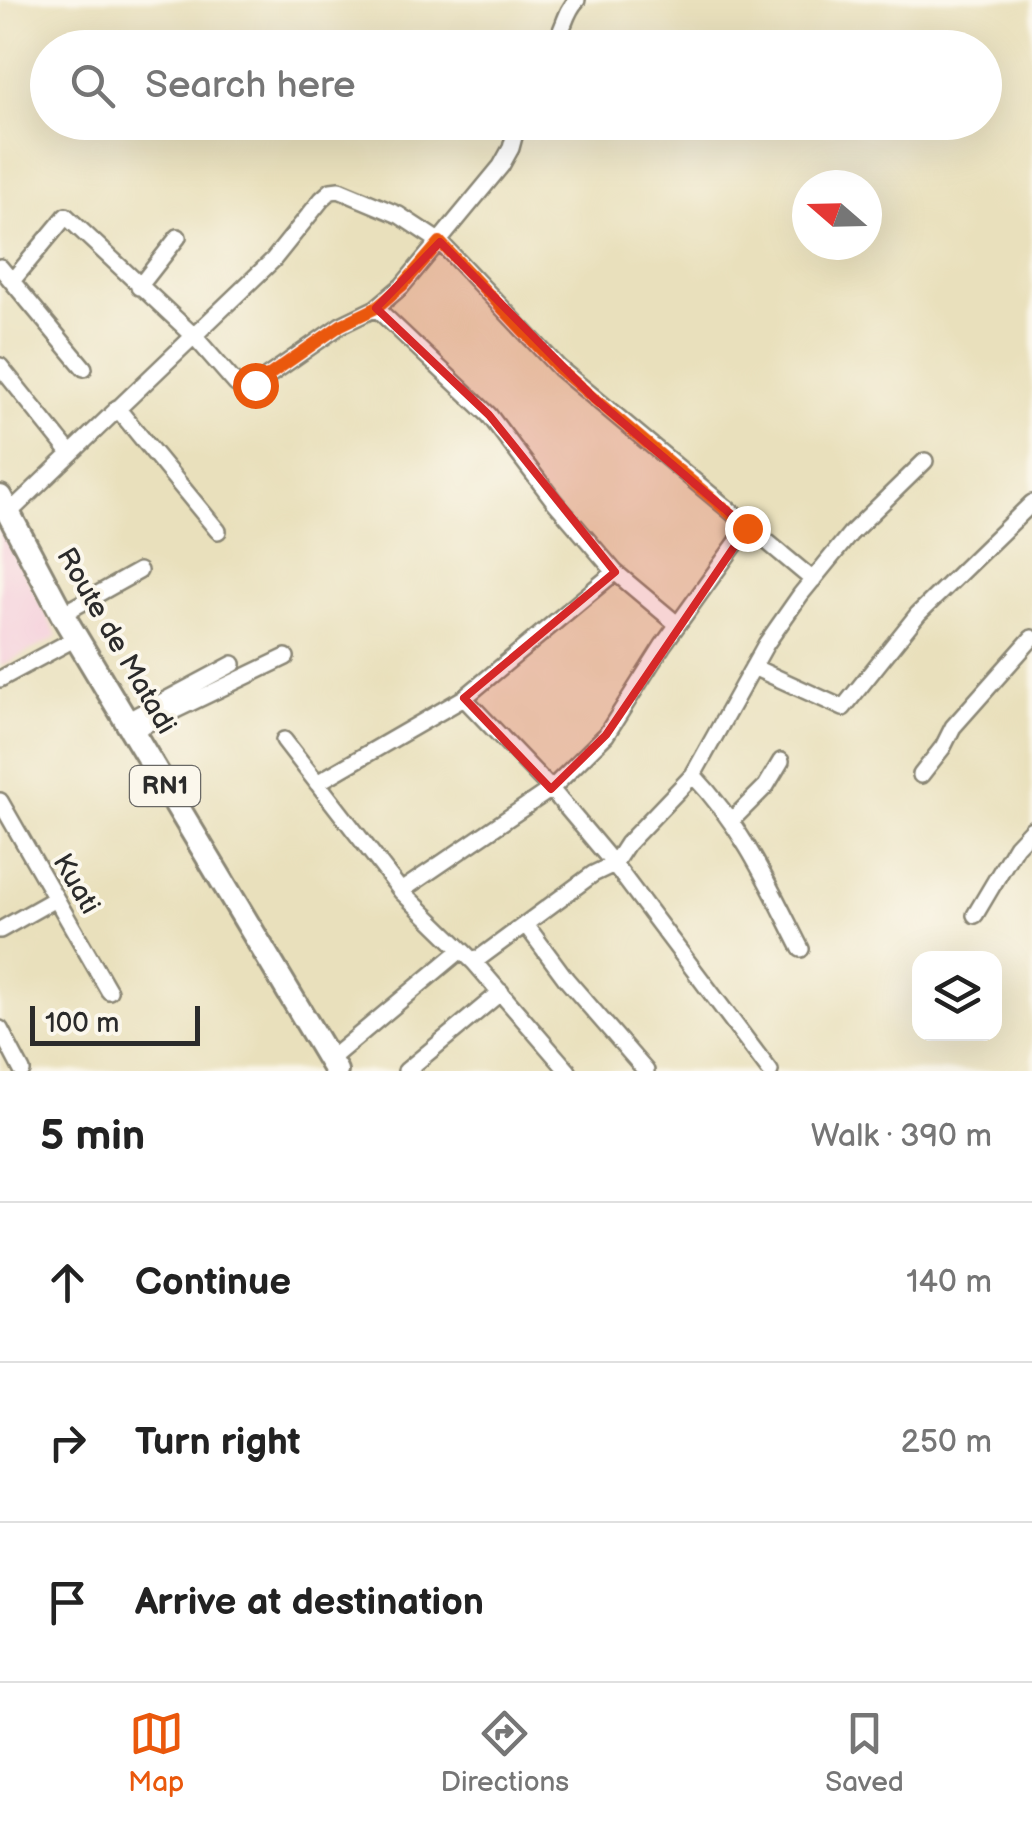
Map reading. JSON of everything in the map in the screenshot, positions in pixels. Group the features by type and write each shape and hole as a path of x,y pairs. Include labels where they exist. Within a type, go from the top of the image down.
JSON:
{"highway":[{"name":"Route de Matadi","path":"5,505 62,614 132,725 332,1066"}],"street":[{"path":"564,30 569,10 577,0"},
{"path":"12,282 66,216 194,336 236,384 248,390 341,325 376,308 402,286 501,166 513,140"},
{"path":"5,505 70,453 272,260 331,191 339,190 400,215 440,242 558,368 813,580"},
{"path":"139,286 178,237"},
{"path":"0,267 84,368"},
{"path":"376,308 489,414 554,501 614,572 678,624"},
{"path":"0,366 70,453"},
{"path":"117,408 218,532"},
{"path":"474,962 593,874 614,864 627,844 692,775 753,667 813,580 850,534 925,461"},
{"path":"753,667 838,708 846,706 918,614 1032,503"},
{"path":"401,891 551,789 606,735 747,528"},
{"path":"62,614 140,571"},
{"path":"317,783 464,698 614,572"},
{"path":"0,678 78,637"},
{"path":"920,775 943,747 953,727 1032,638"},
{"path":"132,725 286,657"},
{"path":"132,725 233,664"},
{"path":"464,698 551,789 614,864 770,1071"},
{"path":"284,740 401,891 474,962 568,1071"},
{"path":"732,820 766,786 780,761"},
{"path":"692,775 732,820 801,948"},
{"name":"Kuati","path":"0,801 109,990"},
{"path":"975,914 1016,846 1032,829"},
{"path":"0,930 55,898"},
{"path":"526,925 566,979 646,1071"},
{"path":"332,1066 461,950"},
{"path":"406,1071 501,992"},
{"path":"0,1030 22,1071"}],"highlighted area":[{"path":"440,242 594,398 747,528 606,735 551,789 464,698 615,572 489,415 376,308"}],"shaded area":[{"path":"0,526 58,637 0,666"}],"route":[{"path":"255,385 341,325 376,308 402,286 440,242 558,368 747,528"}]}
